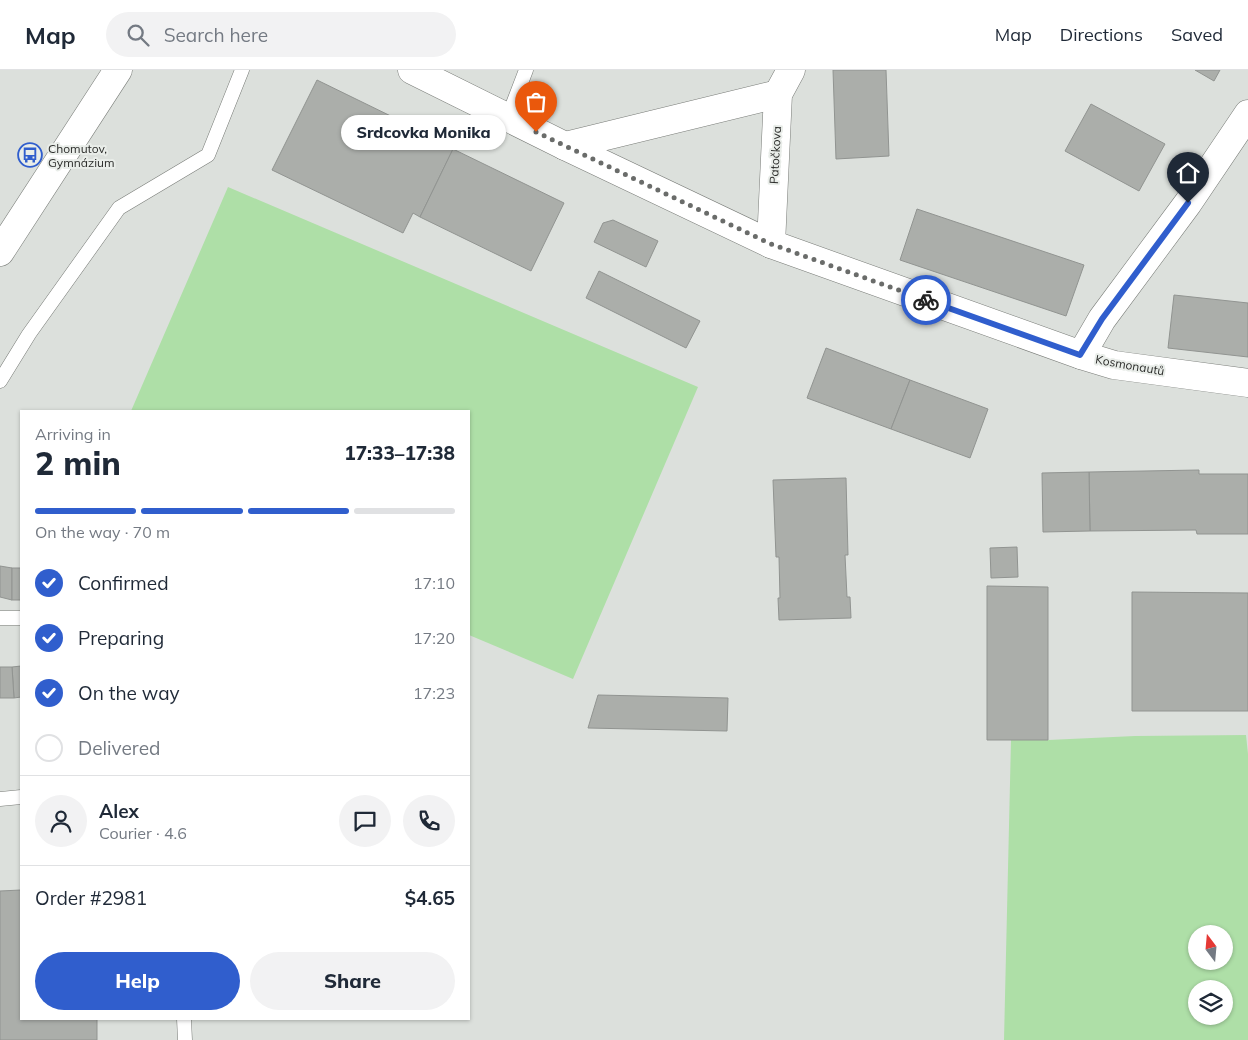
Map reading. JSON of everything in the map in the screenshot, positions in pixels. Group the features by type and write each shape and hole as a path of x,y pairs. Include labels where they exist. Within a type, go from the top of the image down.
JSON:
{"street":[{"path":"0,252 118,70"},
{"name":"Kosmonautů","path":"412,70 565,146 771,244 1080,355 1114,365 1248,383"},
{"name":"Patočkova","path":"771,244 778,94 791,70"},
{"path":"565,146 778,94"},
{"path":"1080,355 1102,319 1188,203 1248,114"}],"lane":[{"path":"0,381 29,334 119,208 208,155 242,70"},
{"path":"508,117 526,70"},
{"path":"0,618 20,618"},
{"path":"0,798 20,797"},
{"path":"184,1020 185,1040"}],"green space":[{"path":"228,187 698,387 573,679 470,635 470,410 131,410"},
{"path":"1246,735 1248,754 1248,1040 1004,1040 1011,740 1135,736"}],"building":[{"path":"833,70 886,70 889,156 836,159"},
{"path":"1195,70 1220,70 1214,81"},
{"path":"317,80 446,143 445,146 453,149 420,217 413,213 403,233 272,170"},
{"path":"1091,104 1165,144 1139,191 1065,151"},
{"path":"453,149 564,203 531,271 420,217"},
{"path":"917,209 1084,265 1066,316 900,260"},
{"path":"613,220 658,241 646,267 594,242 603,223"},
{"path":"599,271 700,321 686,348 586,298"},
{"path":"1174,295 1248,303 1248,357 1168,348"},
{"path":"826,348 910,380 891,429 807,398"},
{"path":"910,380 988,409 970,458 891,429"},
{"path":"1199,470 1199,474 1248,474 1248,534 1197,534 1196,530 1090,531 1089,472"},
{"path":"1089,472 1090,531 1043,532 1042,473"},
{"path":"846,478 848,555 845,555 847,597 850,597 851,618 779,620 779,557 776,557 773,480"},
{"path":"1017,547 1018,577 991,578 990,548"},
{"path":"0,566 12,568 12,600 0,597"},
{"path":"12,568 20,568 20,600 12,600"},
{"path":"987,586 1048,587 1048,740 987,740"},
{"path":"1132,592 1248,593 1248,711 1132,711"},
{"path":"20,666 20,697 14,698 12,667"},
{"path":"0,667 12,667 14,698 0,698"},
{"path":"598,695 728,698 727,731 588,728"},
{"path":"20,890 20,1020 97,1020 97,1040 0,1040 0,891"}],"way so far":[{"path":"536,132 771,244 926,300"}],"place":[{"name":"Srdcovka Monika","path":"536,132"},
{"name":"Chomutov, Gymnázium","path":"30,155"}],"route":[{"path":"926,300 1080,355 1102,319 1188,203"}]}
